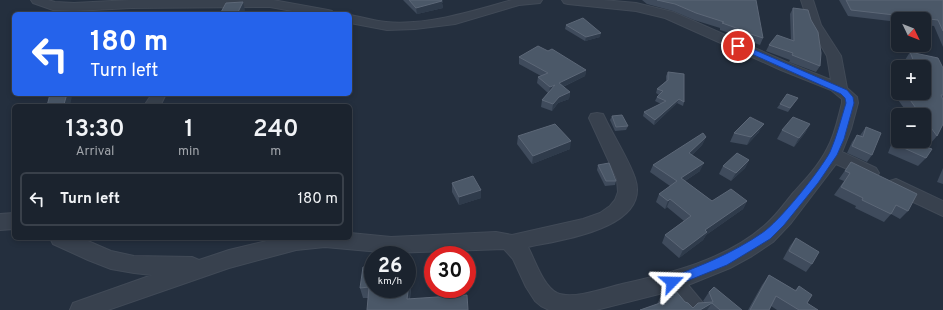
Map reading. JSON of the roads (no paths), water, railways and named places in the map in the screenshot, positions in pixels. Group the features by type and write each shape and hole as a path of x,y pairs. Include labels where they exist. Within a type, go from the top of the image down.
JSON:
{"street":[{"path":"37,0 53,6 74,7 138,4 202,6 279,3 319,12"},
{"path":"352,19 387,26 415,25 455,20 518,2 536,0"},
{"path":"511,243 521,253 540,292 547,299 556,304 565,305 579,304 672,282 723,262 766,236 780,222 815,180 833,155 840,139 850,103 849,97 840,90 669,15 636,7 568,0"},
{"path":"807,0 815,25 834,56 840,90"},
{"path":"335,240 391,245 496,240 511,243 597,223 620,209 626,199 629,189 597,118"},
{"path":"833,155 943,209"},
{"path":"0,222 12,221"},
{"path":"65,240 101,256 125,263 158,266 210,265"},
{"path":"81,310 146,286 210,265 281,246 318,240"},
{"path":"672,282 695,310"}]}
